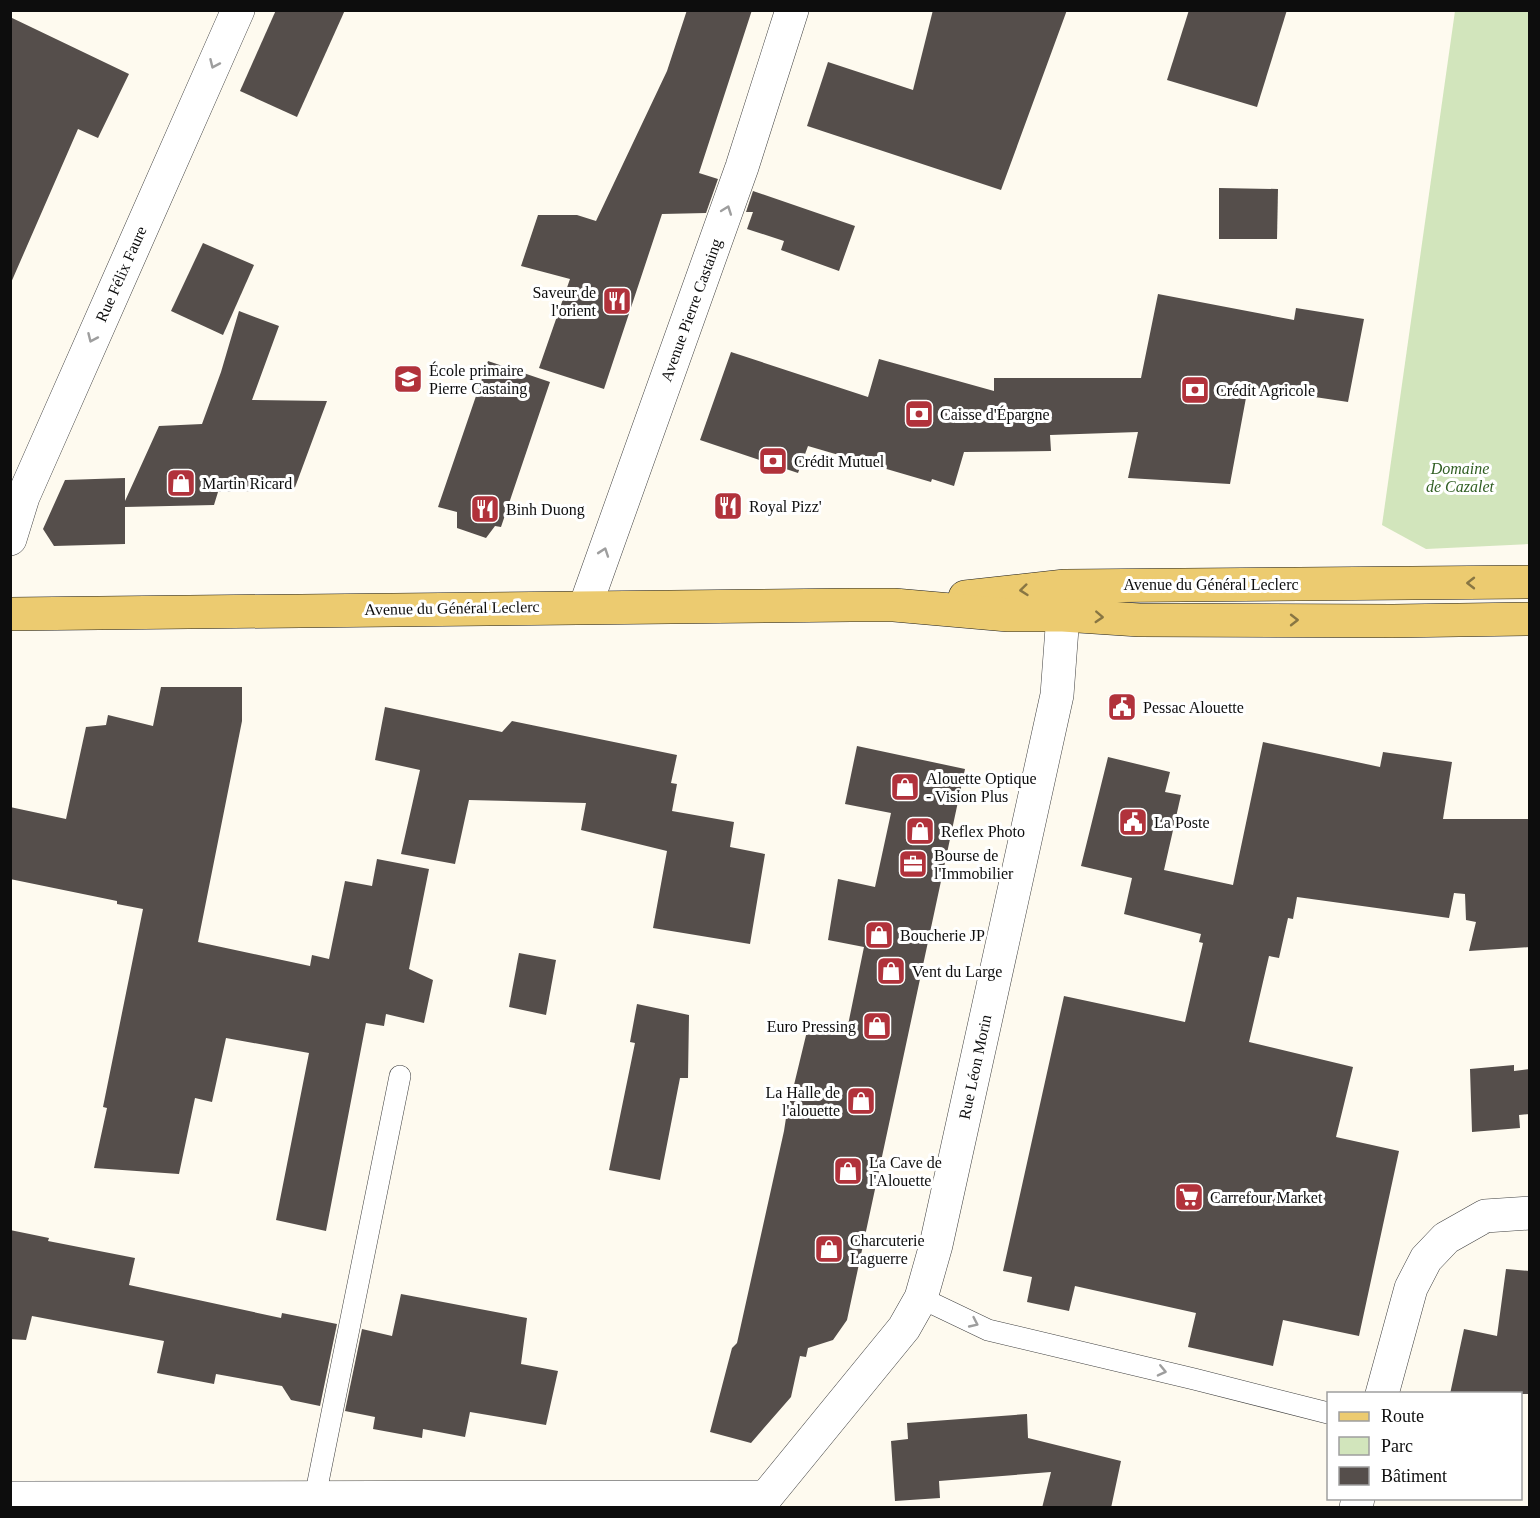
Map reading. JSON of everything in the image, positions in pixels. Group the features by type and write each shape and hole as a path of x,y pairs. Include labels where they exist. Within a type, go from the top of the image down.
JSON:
{"main road":[{"name":"Avenue du Général Leclerc","path":"10,614 894,605 1008,615 1064,600 1530,582"},
{"name":"Avenue du Général Leclerc","path":"1064,600 1150,620 1530,619"}],"street":[{"name":"Rue Félix Faure","path":"10,539 23,497 238,10"},
{"name":"Avenue Pierre Castaing","path":"585,607 742,168 792,10"},
{"name":"Rue Léon Morin","path":"764,1502 904,1328 921,1298 939,1233 1057,695 1064,600"},
{"path":"1383,1392 1411,1288 1426,1259 1446,1238 1485,1216 1530,1213"},
{"path":"10,1498 315,1497 764,1502"}],"lane":[{"path":"315,1497 399,1076"},
{"path":"921,1298 988,1330 1194,1378 1327,1412"}],"green space":[{"name":"Domaine de Cazalet","path":"1455,11 1529,11 1529,544 1426,549 1382,525"}],"building":[{"path":"276,10 345,10 297,117 240,91"},
{"path":"687,10 752,10 699,173 718,179 706,213 662,214 604,389 539,368 570,279 521,266 538,215 577,215 596,221 667,71"},
{"path":"933,10 1067,10 1001,190 807,126 828,62 913,90"},
{"path":"1189,10 1287,10 1257,107 1167,80"},
{"path":"10,17 129,74 98,138 78,129 10,285"},
{"path":"1219,188 1278,189 1277,239 1219,239"},
{"path":"753,191 855,226 839,271 781,250 784,241 747,229 753,212 746,212"},
{"path":"203,243 254,265 223,335 171,311"},
{"path":"1158,294 1294,320 1296,308 1364,319 1348,402 1248,387 1230,484 1128,478 1138,432 1050,435 1051,451 964,452 954,486 932,479 931,482 808,446 798,473 700,440 731,352 868,397 879,359 994,391 994,378 1141,378"},
{"path":"239,311 279,326 252,400 327,401 294,490 218,492 214,505 125,507 125,544 54,546 43,529 65,480 125,478 125,501 159,426 202,424 221,372"},
{"path":"488,361 550,382 501,527 495,526 486,538 457,528 457,512 438,507"},
{"path":"161,687 242,687 242,721 198,942 310,966 312,955 329,959 345,881 372,886 377,859 429,869 409,969 433,980 424,1023 386,1014 384,1026 366,1023 326,1231 276,1220 309,1053 226,1038 212,1102 195,1098 179,1174 94,1168 107,1108 103,1107 143,909 117,904 117,901 10,879 10,807 66,819 86,727 106,725 108,715 153,726"},
{"path":"385,707 502,732 512,721 677,755 671,783 677,784 672,811 734,822 730,847 765,854 750,944 653,928 667,851 581,830 586,803 469,800 455,864 401,854 420,770 375,760"},
{"path":"1263,742 1380,767 1383,752 1452,762 1443,819 1530,819 1530,947 1469,951 1476,922 1466,920 1465,894 1454,893 1449,918 1297,897 1293,919 1288,918 1279,958 1269,956 1249,1042 1353,1067 1336,1137 1399,1151 1359,1336 1283,1320 1273,1366 1188,1347 1196,1313 1075,1286 1069,1311 1027,1302 1032,1277 1003,1271 1064,996 1185,1022 1203,943 1199,942 1201,934 1124,914 1132,878 1081,866 1108,757 1170,772 1165,792 1181,795 1164,870 1233,885"},
{"path":"857,746 965,769 847,1320 833,1340 808,1348 806,1357 800,1356 791,1397 751,1443 710,1432 732,1348 737,1343 808,1027 842,1034 844,1024 848,1025 864,947 828,940 838,879 875,887 891,813 845,804"},
{"path":"519,953 556,960 546,1015 509,1007"},
{"path":"637,1004 689,1015 688,1078 680,1078 660,1180 609,1170 635,1043 630,1042"},
{"path":"1514,1065 1514,1071 1530,1069 1530,1114 1519,1115 1520,1128 1472,1132 1470,1069"},
{"path":"10,1230 49,1238 48,1241 135,1258 129,1285 281,1318 282,1313 337,1324 320,1406 291,1400 282,1386 216,1374 214,1384 157,1373 164,1341 32,1316 26,1340 10,1339"},
{"path":"1506,1269 1530,1271 1530,1394 1450,1392 1464,1329 1497,1336"},
{"path":"401,1294 527,1318 521,1364 558,1371 546,1425 470,1412 465,1437 423,1429 422,1438 373,1429 375,1417 345,1411 362,1329 392,1336"},
{"path":"1027,1414 1028,1438 1121,1461 1111,1508 1042,1508 1051,1472 939,1481 940,1498 895,1501 891,1441 908,1439 907,1423"}],"place":[{"name":"Saveur de l'orient","path":"617,301"},
{"name":"École primaire Pierre Castaing","path":"408,379"},
{"name":"Crédit Agricole","path":"1195,390"},
{"name":"Caisse d'Épargne","path":"919,414"},
{"name":"Crédit Mutuel","path":"773,461"},
{"name":"Martin Ricard","path":"181,483"},
{"name":"Royal Pizz'","path":"728,506"},
{"name":"Binh Duong","path":"485,509"},
{"name":"Pessac Alouette","path":"1122,707"},
{"name":"Alouette Optique - Vision Plus","path":"905,787"},
{"name":"La Poste","path":"1133,822"},
{"name":"Reflex Photo","path":"920,831"},
{"name":"Bourse de l'Immobilier","path":"913,864"},
{"name":"Boucherie JP","path":"879,935"},
{"name":"Vent du Large","path":"891,971"},
{"name":"Euro Pressing","path":"877,1026"},
{"name":"La Halle de l'alouette","path":"861,1101"},
{"name":"La Cave de l'Alouette","path":"848,1171"},
{"name":"Carrefour Market","path":"1189,1197"},
{"name":"Charcuterie Laguerre","path":"829,1249"}]}
